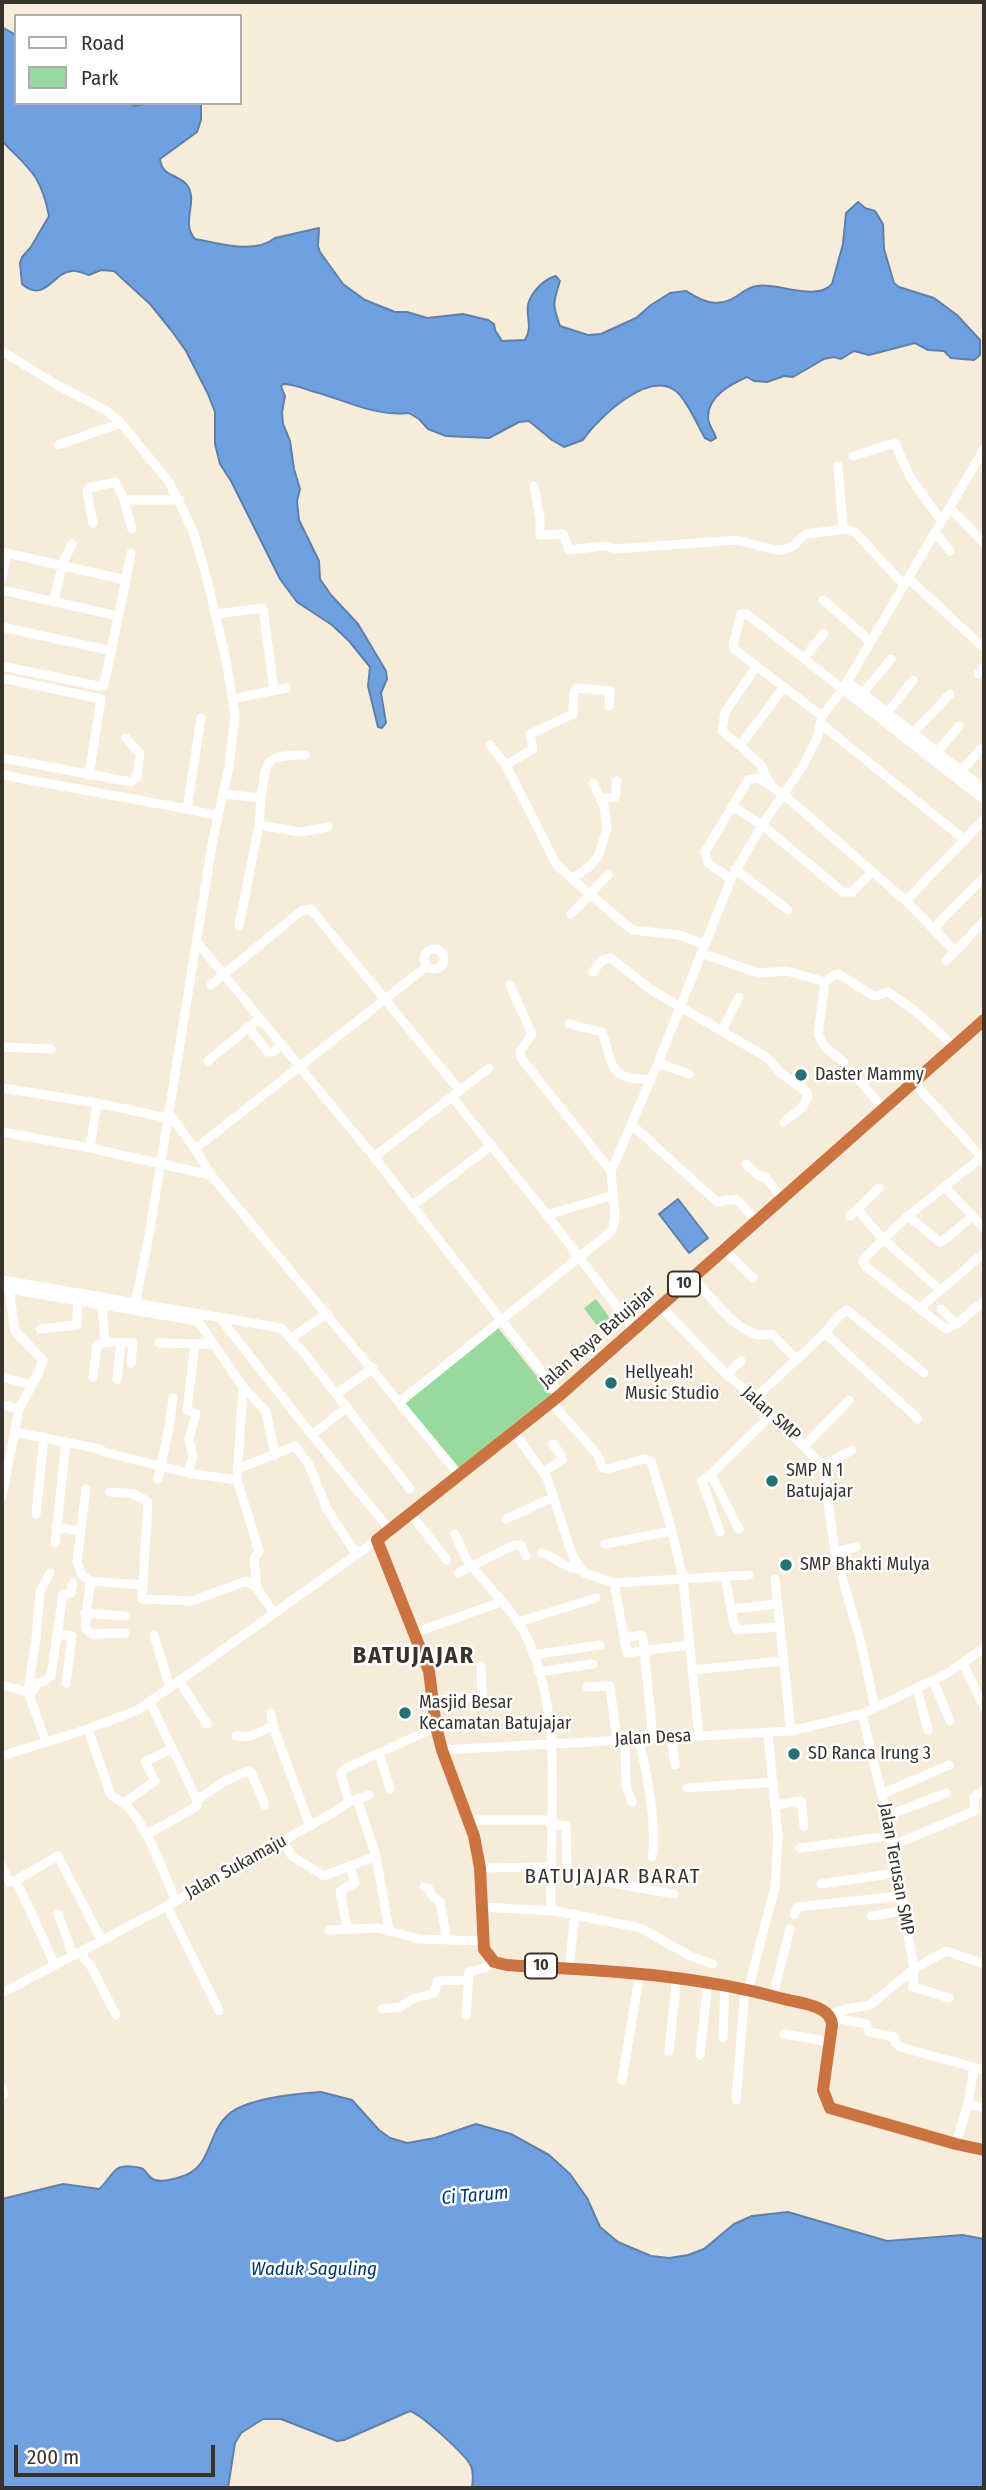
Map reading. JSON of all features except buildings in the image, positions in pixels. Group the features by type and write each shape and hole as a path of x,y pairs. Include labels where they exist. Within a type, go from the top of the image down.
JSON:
{"highway":[{"name":"Jalan Raya Batujajar","path":"377,1540 556,1398 984,1020"},
{"path":"377,1540 429,1671 436,1727 442,1750 469,1820 478,1854 482,1941 486,1954 494,1962"},
{"name":"10","path":"494,1962 507,1965 640,1972 708,1981 804,2004 830,2020"},
{"path":"830,2020 830,2042 822,2090 830,2108 984,2150"}],"street":[{"path":"2,351 57,385 107,411 121,423 169,482 193,531 215,614 235,715 225,794 218,816 135,1304"},
{"path":"58,445 121,423"},
{"path":"853,456 895,443 910,477 941,520"},
{"path":"611,1171 658,1063 733,874 810,754 817,739 821,719 845,685 941,520 983,457"},
{"path":"838,466 843,529"},
{"path":"93,523 87,491 89,488 116,482 132,529"},
{"path":"534,486 540,535 563,534 569,550 737,540 783,550 793,546 806,534 843,529 856,533 905,581 983,647"},
{"path":"124,500 180,500"},
{"path":"950,508 984,543"},
{"path":"935,532 950,551"},
{"path":"54,603 62,565 72,544"},
{"path":"2,579 4,553 126,580"},
{"path":"2,666 100,686 106,684 131,553"},
{"path":"2,590 118,616"},
{"path":"822,600 870,640"},
{"path":"215,614 263,608 274,690"},
{"path":"965,840 784,687 733,648 740,616 743,613 845,685 984,800"},
{"path":"2,627 112,651"},
{"path":"804,658 824,633"},
{"path":"863,693 891,659"},
{"path":"757,666 723,715 722,732 761,765 772,785"},
{"path":"2,678 102,699 89,775"},
{"path":"888,712 913,680"},
{"path":"845,685 863,693 984,789"},
{"path":"740,746 784,687"},
{"path":"232,699 287,688"},
{"path":"506,765 533,749 530,734 573,715 577,688 610,691 609,706"},
{"path":"914,732 950,694"},
{"path":"187,808 201,718"},
{"path":"939,751 959,726"},
{"path":"2,758 128,782 135,780 140,754 126,738"},
{"path":"490,745 506,765 556,864 632,930 679,935 758,973 787,971 825,982"},
{"path":"962,770 981,749"},
{"path":"239,926 266,765 281,755 305,755"},
{"path":"2,775 218,816"},
{"path":"788,909 733,874 708,863 705,855 751,778 764,780 783,794 906,901 955,951"},
{"path":"601,799 615,797 617,780"},
{"path":"572,879 590,866 599,855 607,828 604,806 593,783"},
{"path":"225,794 261,798"},
{"path":"732,806 762,825 843,892 852,892 871,873"},
{"path":"906,901 984,819"},
{"path":"258,825 301,832 328,827"},
{"path":"571,915 608,874"},
{"path":"934,928 984,877"},
{"path":"211,985 302,911 311,909 384,998 492,1145 634,1329"},
{"path":"946,961 984,921"},
{"path":"197,942 412,1206 597,1454 603,1468 644,1459 651,1461 683,1579 699,1736"},
{"path":"593,972 602,960 611,958 680,1009 722,1030 766,1058 780,1073 807,1093 807,1102 784,1122"},
{"path":"195,1149 298,1065 427,966"},
{"path":"884,1109 847,1066 825,1047 818,1034 825,982 839,974 870,995 888,992 914,1010 955,1047"},
{"path":"400,1402 613,1228 615,1216 611,1171 521,1058 520,1051 532,1034 510,985"},
{"path":"722,1030 739,997"},
{"path":"208,1061 259,1019"},
{"path":"569,1024 602,1032 613,1066 621,1076 636,1080 651,1079"},
{"path":"248,1027 268,1052 273,1052 282,1045"},
{"path":"2,1047 51,1049"},
{"path":"658,1063 689,1074"},
{"path":"374,1157 489,1068"},
{"path":"913,1082 983,1159 908,1216 864,1258 863,1265 946,1329 984,1301"},
{"path":"2,1088 168,1116 195,1149 211,1175 328,1313 460,1476"},
{"path":"90,1148 97,1103"},
{"path":"632,1125 717,1202 736,1199 757,1221"},
{"path":"2,1132 211,1175"},
{"path":"412,1206 492,1145"},
{"path":"746,1164 765,1177 783,1199"},
{"path":"946,1187 984,1228"},
{"path":"879,1188 854,1212 939,1289"},
{"path":"547,1215 614,1195"},
{"path":"908,1216 940,1242 973,1216"},
{"path":"725,1250 753,1278"},
{"path":"920,1308 984,1253"},
{"path":"694,1277 740,1326 759,1335 772,1334 796,1359"},
{"path":"2,1280 281,1328 347,1407 410,1489"},
{"path":"2,1497 19,1409 38,1374 43,1358 18,1337 13,1329 5,1289 196,1320 243,1387 268,1415 275,1455"},
{"path":"40,1329 77,1325 78,1301"},
{"path":"102,1306 106,1342"},
{"name":"Jalan SMP","path":"660,1306 727,1375 805,1445 823,1466"},
{"path":"941,1309 957,1323 966,1322 984,1308"},
{"path":"755,1398 847,1310 924,1373"},
{"path":"291,1338 328,1313"},
{"path":"220,1318 390,1529"},
{"path":"825,1333 918,1419"},
{"path":"93,1377 97,1345 106,1342 131,1342 131,1363"},
{"path":"117,1380 121,1342"},
{"path":"159,1343 211,1344"},
{"path":"188,1473 193,1457 190,1439 195,1414 187,1410 195,1344"},
{"path":"727,1375 741,1361"},
{"path":"336,1394 373,1368"},
{"path":"2,1377 32,1385"},
{"path":"243,1387 237,1480 259,1551 254,1561 257,1588"},
{"path":"158,1479 173,1398"},
{"path":"805,1445 849,1400"},
{"path":"2,1405 19,1409"},
{"path":"312,1434 347,1407"},
{"path":"720,1532 702,1481 772,1415"},
{"path":"15,1432 188,1473 237,1480"},
{"path":"514,1432 543,1472 573,1557 590,1576 614,1583 749,1575"},
{"path":"36,1514 44,1437"},
{"path":"55,1543 65,1442"},
{"path":"543,1472 562,1460 553,1444"},
{"path":"237,1469 296,1447 311,1468 327,1509 357,1555"},
{"path":"852,1450 823,1466 835,1552 861,1643 875,1708"},
{"path":"711,1474 739,1529"},
{"path":"86,1489 78,1562 82,1574 90,1581 142,1585"},
{"path":"110,1492 138,1495 148,1502 142,1585 144,1600 187,1602 247,1581 257,1588 274,1613"},
{"path":"506,1519 554,1497"},
{"path":"410,1513 447,1560"},
{"path":"56,1527 80,1531"},
{"path":"605,1544 672,1531"},
{"path":"455,1534 472,1565 518,1622 538,1672 552,1743 549,1867 551,1911"},
{"path":"2,1756 121,1718 150,1702 377,1540"},
{"path":"458,1573 517,1544 526,1556"},
{"path":"835,1552 856,1547"},
{"path":"542,1553 556,1558 568,1568 581,1569"},
{"path":"46,1742 29,1693 40,1592 50,1573"},
{"path":"725,1577 737,1630 780,1628"},
{"path":"775,1578 791,1731"},
{"path":"90,1581 85,1613 88,1632 125,1633"},
{"path":"29,1693 38,1683 51,1676 63,1594 71,1593 73,1583"},
{"path":"614,1583 627,1653 689,1645"},
{"path":"518,1622 596,1598"},
{"path":"414,1633 501,1602"},
{"path":"732,1609 777,1604"},
{"path":"85,1613 125,1616"},
{"path":"57,1634 72,1636 66,1683"},
{"path":"154,1635 170,1688"},
{"path":"624,1638 641,1636 653,1740"},
{"path":"533,1655 600,1645"},
{"name":"Jalan Desa","path":"442,1750 791,1731 862,1714 933,1681 984,1648"},
{"path":"692,1670 783,1661"},
{"path":"963,1663 984,1707"},
{"path":"538,1672 593,1664"},
{"path":"432,1700 480,1697 481,1666"},
{"path":"179,1681 207,1724"},
{"path":"933,1681 950,1721"},
{"path":"2,1685 29,1693"},
{"path":"587,1687 610,1686 621,1741 626,1786 632,1802"},
{"path":"917,1688 928,1730"},
{"path":"146,1835 197,1806 197,1800 150,1702"},
{"path":"271,1713 310,1826"},
{"name":"Jalan Terusan SMP","path":"862,1714 887,1816 914,1969 913,1988 949,1998"},
{"path":"236,1736 248,1737 274,1726"},
{"path":"390,1930 376,1856 342,1772 436,1727"},
{"path":"88,1730 110,1793 114,1799 124,1803 146,1835 219,2011"},
{"path":"736,2100 747,1990 775,1887 778,1836 768,1734"},
{"path":"671,1738 675,1765"},
{"path":"639,1740 648,1786 652,1857"},
{"path":"124,1803 155,1781 145,1762 171,1749"},
{"path":"379,1753 390,1789"},
{"path":"882,1794 949,1765"},
{"path":"197,1800 225,1781 248,1771 251,1772 265,1805"},
{"path":"687,1788 774,1782"},
{"path":"800,1848 890,1841 979,1810 974,1797 984,1790"},
{"path":"887,1816 946,1794"},
{"name":"Jalan Sukamaju","path":"2,1993 172,1903 353,1801 369,1795"},
{"path":"776,1805 801,1801 804,1826"},
{"path":"469,1820 550,1822 565,1825 567,1875 674,1894"},
{"path":"551,1837 567,1837"},
{"path":"283,1842 292,1856 322,1876 376,1856"},
{"path":"2,1866 9,1882 58,1856 102,1941"},
{"path":"347,1928 340,1891 355,1883 350,1866"},
{"path":"480,1868 549,1867"},
{"path":"821,1884 896,1873"},
{"path":"16,1880 55,1965"},
{"path":"425,1887 440,1902 447,1940"},
{"path":"794,1914 798,1907 900,1896"},
{"path":"481,1907 575,1914 641,1928 690,1956 713,1964"},
{"path":"871,1916 903,1911"},
{"path":"58,1914 76,1953 92,1968 116,2015"},
{"path":"569,1968 575,1914"},
{"path":"773,1996 790,1929"},
{"path":"329,1930 390,1930 420,1939 482,1941"},
{"path":"830,2020 846,2009 870,2005 914,1969 946,1951 984,1964"},
{"path":"466,2015 471,1971 494,1962"},
{"path":"622,2080 640,1972"},
{"path":"669,2052 677,1976"},
{"path":"382,2009 400,2007 412,1998 436,1992 438,1981 468,1980"},
{"path":"700,2055 708,1981"},
{"path":"723,2038 725,1984"},
{"path":"830,2020 866,2024 869,2032 894,2037 900,2047 981,2068 956,2144"},
{"path":"784,2034 830,2042"},
{"path":"968,2104 984,2108"}],"green space":[{"path":"596,1299 613,1322 601,1331 584,1308"},
{"path":"498,1328 551,1394 457,1469 403,1403"}],"water":[{"path":"2,27 14,34 14,105 201,105 201,120 197,132 160,159 164,169 183,181 190,191 189,226 195,239 247,247 319,228 320,252 343,284 365,300 395,312 407,312 427,318 463,314 488,320 494,324 502,341 525,340 529,331 528,305 532,295 547,280 556,276 560,281 555,308 560,326 588,335 601,334 636,318 670,293 686,291 716,303 729,301 757,286 807,291 825,289 832,284 843,244 846,213 858,202 875,211 883,224 884,249 894,283 934,298 957,315 980,340 980,355 974,360 951,358 944,351 928,350 915,343 869,355 854,351 841,359 824,359 793,377 784,376 767,382 754,381 747,377 728,387 712,403 708,420 716,438 711,441 705,438 680,395 669,387 655,386 627,398 600,420 583,440 564,447 529,421 519,422 489,438 446,436 428,429 409,413 385,413 283,384 283,424 290,441 300,489 297,501 299,520 319,561 320,579 358,624 386,671 387,679 381,693 386,723 382,728 378,727 368,686 370,667 332,625 297,602 280,579 220,464 215,444 215,412 208,394 186,351 150,304 114,271 101,270 89,275 74,271 65,273 37,291 22,284 22,257 49,216 42,190 33,173 2,141"},
{"path":"678,1199 708,1238 689,1253 659,1214"},
{"name":"Waduk Saguling","path":"321,2092 352,2100 379,2130 390,2138 407,2143 435,2138 476,2124 511,2134 549,2155 570,2174 587,2198 600,2227 618,2242 651,2256 669,2258 688,2255 704,2249 734,2224 752,2216 788,2212 887,2241 962,2235 984,2239 984,2488 472,2488 473,2471 467,2461 433,2427 410,2411 337,2441 281,2419 263,2419 241,2433 235,2443 228,2488 2,2488 2,2199 63,2184 99,2189 117,2169 126,2166 143,2169 151,2178 159,2181 186,2175 201,2163 222,2122 236,2109 272,2098"}],"place":[{"name":"Daster Mammy","path":"801,1075"},
{"name":"Hellyeah! Music Studio","path":"611,1383"},
{"name":"SMP N 1 Batujajar","path":"772,1481"},
{"name":"SMP Bhakti Mulya","path":"786,1565"},
{"name":"Masjid Besar Kecamatan Batujajar","path":"405,1713"},
{"name":"SD Ranca Irung 3","path":"794,1754"}],"district":[{"name":"BATUJAJAR","path":"414,1656"},
{"name":"BATUJAJAR BARAT","path":"613,1877"}],"water label":[{"name":"Ci Tarum","path":"475,2196"}]}
